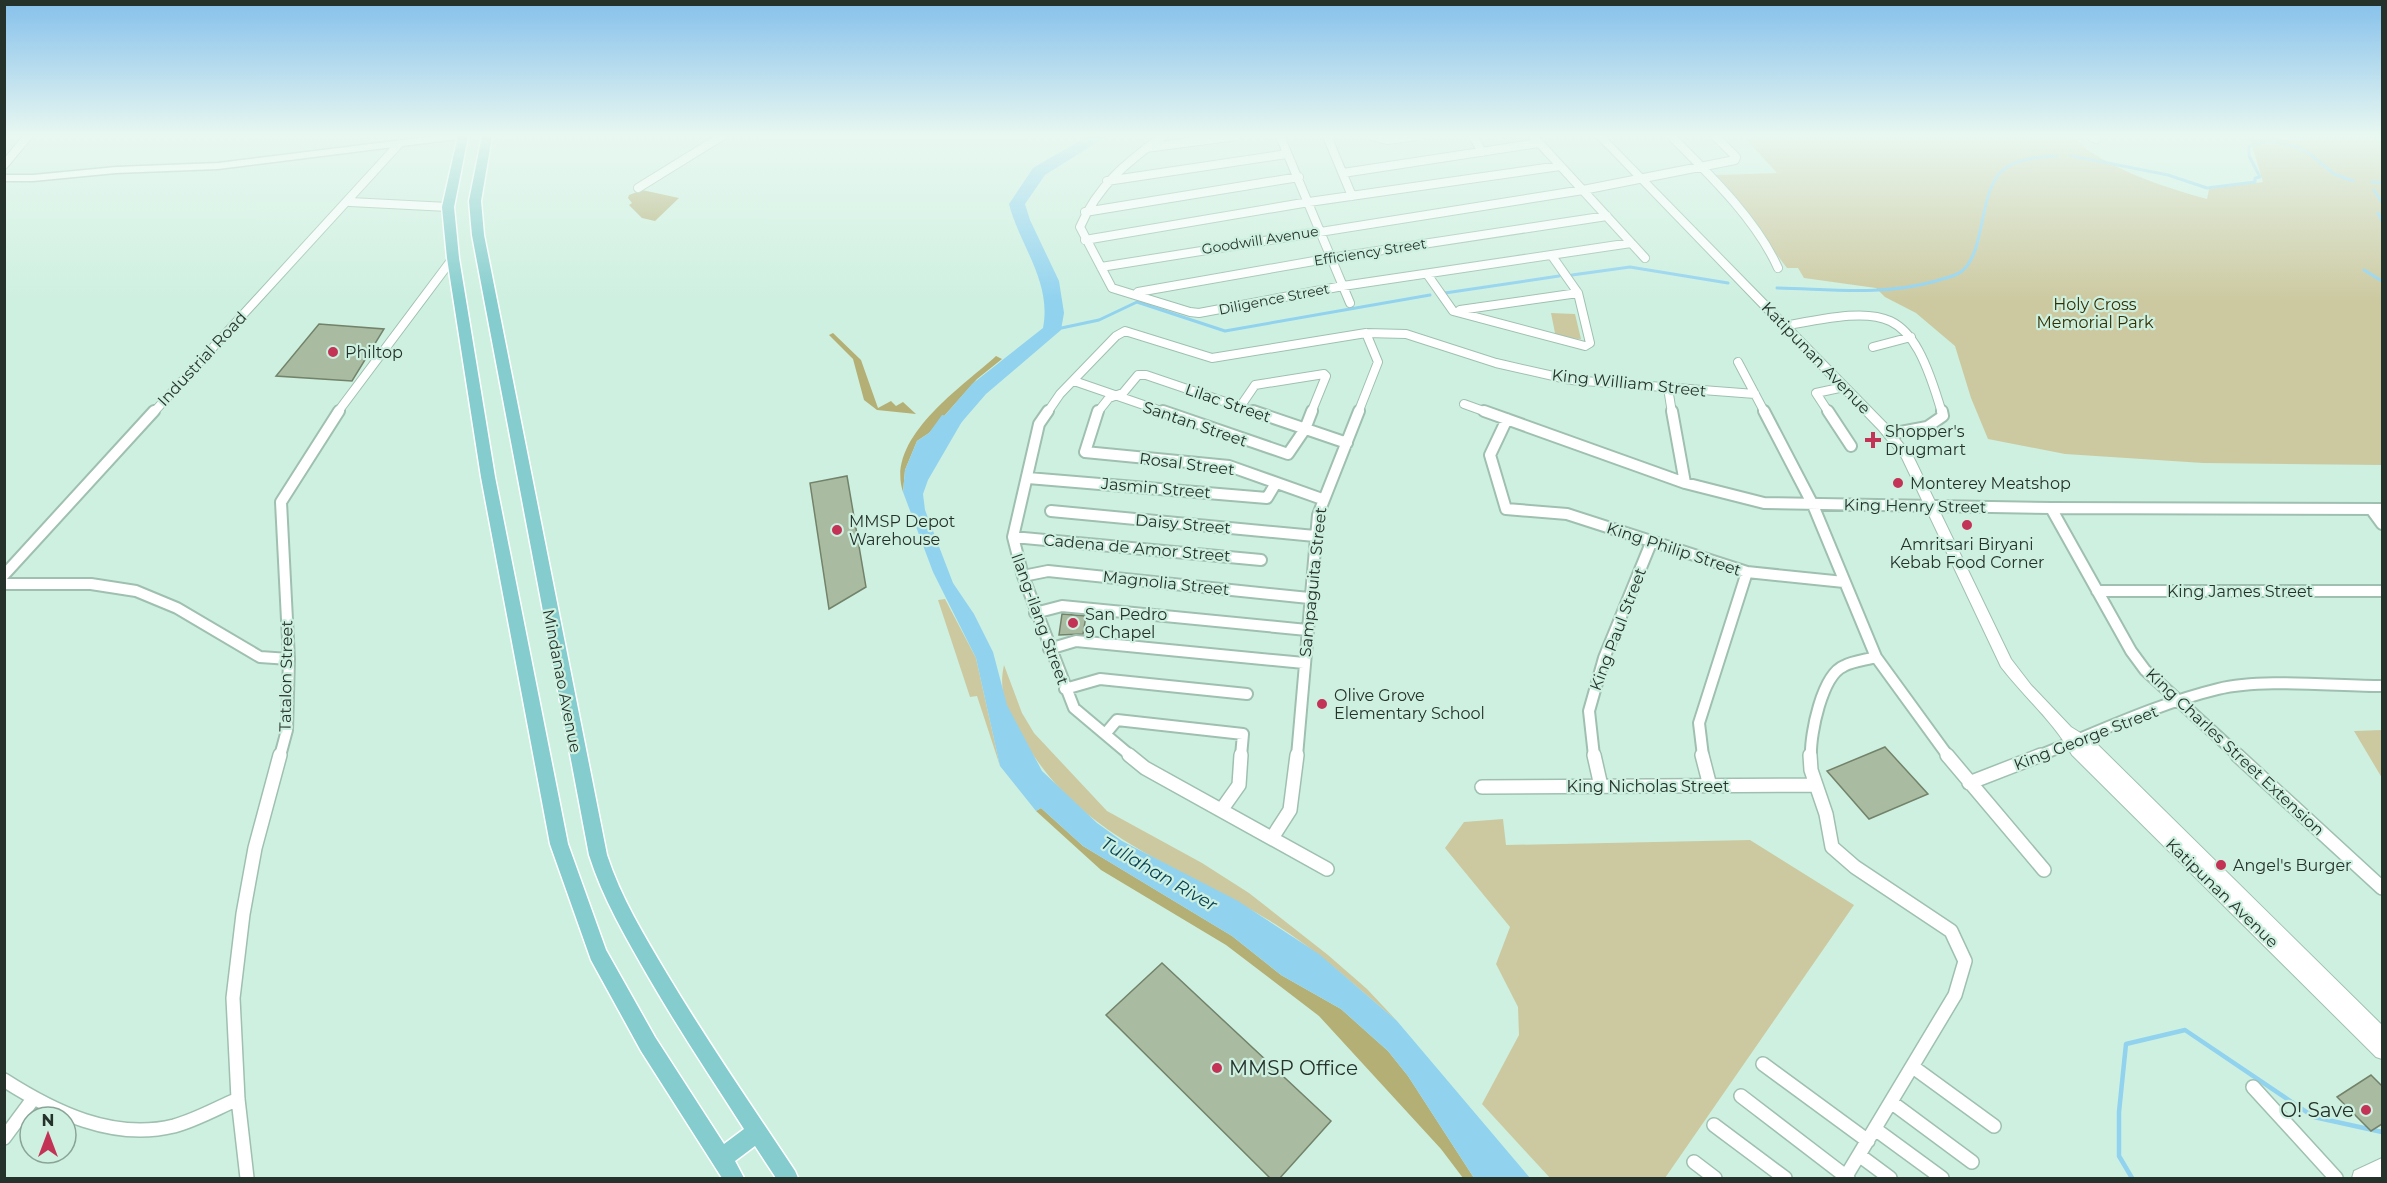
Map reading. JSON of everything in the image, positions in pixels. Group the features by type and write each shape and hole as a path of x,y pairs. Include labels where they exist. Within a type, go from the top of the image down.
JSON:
{"main road":[{"name":"Mindanao Avenue","path":"451,191 448,207 453,258 509,590 559,844 567,874 598,954 648,1044 734,1179"},
{"name":"Mindanao Avenue","path":"477,191 475,201 478,235 575,749 598,855 607,883 632,932 687,1025 788,1179"},
{"name":"Katipunan Avenue","path":"1654,191 1890,434 1907,456 1999,651 2026,689 2382,1036"},
{"name":"Katipunan Avenue","path":"2074,738 2086,759 2382,1051"},
{"path":"721,1159 756,1133"},
{"path":"2361,1179 2382,1167"}],"street":[{"name":"Industrial Road","path":"4,574 359,191"},
{"path":"1100,191 1086,212 1080,227 1085,240 1385,191"},
{"path":"1086,212 1213,191"},
{"path":"1305,191 1350,303"},
{"path":"1350,191 1352,196"},
{"name":"Goodwill Avenue","path":"1101,267 1320,230 1574,191"},
{"path":"1583,191 1645,258"},
{"path":"1723,191 1770,250 1778,268"},
{"path":"350,202 448,207"},
{"name":"Efficiency Street","path":"1134,293 1331,258 1607,216"},
{"name":"Diligence Street","path":"1085,240 1112,288 1117,291 1134,293 1171,307 1199,313 1343,286 1631,243"},
{"path":"1427,274 1453,311 1585,346 1590,343 1578,293 1552,256"},
{"name":"Tatalon Street","path":"247,1179 238,1099 234,1007 237,959 255,848 286,737 289,659 283,495 351,393 453,258"},
{"path":"1453,311 1578,293"},
{"path":"1785,326 1841,315 1872,313 1885,316 1900,324 1918,345 1931,373 1943,416 1931,426 1890,434"},
{"name":"Ilang-ilang Street","path":"1327,869 1145,768 1074,708 1035,613 1012,537 1039,424 1048,408 1116,336 1125,331 1212,358 1366,333"},
{"name":"King William Street","path":"1366,333 1406,334 1496,363 1571,380 1755,394"},
{"name":"Sampaguita Street","path":"1272,838 1290,810 1293,799 1309,598 1315,536 1322,499 1347,443 1378,362 1366,333"},
{"path":"1873,347 1911,337"},
{"path":"1738,362 1813,505 1876,657 1969,783 2044,870"},
{"path":"1240,408 1255,385 1324,374 1326,379 1305,429"},
{"name":"Lilac Street","path":"1085,452 1097,412 1109,398 1123,393 1138,375 1146,375 1347,443"},
{"name":"Santan Street","path":"1074,381 1285,454 1290,453 1305,429"},
{"path":"1844,387 1816,393 1851,446"},
{"path":"1668,388 1685,483"},
{"name":"King Henry Street","path":"1464,404 1685,483 1748,500 1813,505 2382,509"},
{"name":"King Philip Street","path":"1507,419 1490,455 1506,509 1567,513 1652,543 1746,572 1844,582"},
{"name":"Rosal Street","path":"1085,452 1229,466 1322,499"},
{"name":"Jasmin Street","path":"1028,477 1267,498 1276,483"},
{"name":"King Charles Street Extension","path":"2051,508 2131,651 2145,670 2177,702 2382,888"},
{"path":"2371,508 2382,524"},
{"name":"Daisy Street","path":"1051,511 1315,536"},
{"name":"Cadena de Amor Street","path":"1012,537 1261,560"},
{"name":"King Paul Street","path":"1601,786 1590,735 1590,705 1604,658 1652,543"},
{"name":"Magnolia Street","path":"1023,576 1048,571 1309,598"},
{"path":"1710,786 1701,749 1699,723 1746,572"},
{"path":"4,584 91,584 136,591 177,608 261,657 289,659"},
{"name":"King James Street","path":"2097,591 2382,591"},
{"path":"1035,613 1062,606 1307,630"},
{"path":"1049,649 1076,641 1304,663"},
{"path":"1741,1096 1846,1178 1955,995 1965,961 1960,946 1951,931 1855,867 1832,847 1826,814 1815,785 1809,755 1810,741 1824,690 1831,677 1842,666 1876,657"},
{"path":"1065,689 1100,679 1247,694"},
{"name":"King George Street","path":"1969,783 2074,738 2218,689 2246,685 2382,686"},
{"path":"1106,733 1118,720 1243,734 1239,784 1222,809"},
{"name":"King Nicholas Street","path":"1482,787 1815,785"},
{"path":"1763,1064 1942,1179"},
{"path":"1913,1067 1994,1126"},
{"path":"4,1080 33,1099 92,1124 139,1131 175,1125 238,1099"},
{"path":"2253,1087 2336,1179"},
{"path":"4,1138 33,1099"},
{"path":"1891,1102 1972,1162"},
{"path":"1714,1125 1785,1179"},
{"path":"1859,1155 1890,1179"},
{"path":"1694,1162 1715,1179"}],"green space":[{"name":"Holy Cross Memorial Park","path":"1728,191 2181,191 2207,199 2209,191 2382,191 2382,465 2203,463 2065,454 1988,439 1971,398 1955,346 1916,313 1885,297 1876,288 1804,278 1798,268 1787,268"},
{"path":"1551,313 1575,314 1581,339 1556,338"},
{"path":"945,599 976,658 1000,766 977,696 970,697 938,600"},
{"path":"1004,665 1022,713 1034,733 1107,811 1202,863 1249,893 1328,955 1367,989 1397,1021 1338,970 1275,924 1134,846 1101,825 1071,800 1044,769 1011,716 1003,692"},
{"path":"2382,730 2382,778 2354,731"},
{"path":"1503,819 1506,845 1750,840 1854,905 1665,1178 1550,1178 1482,1104 1519,1035 1518,1007 1496,964 1510,927 1445,848 1464,822"}],"shaded area":[{"path":"648,191 679,198 655,221 642,218 629,205 632,203 628,198 629,195"},
{"path":"833,333 861,360 878,408 891,401 896,406 903,402 916,414 877,410 864,400 853,359 829,335"},
{"path":"996,356 1002,359 977,379 929,433 917,441 905,470 903,492 900,472 905,452 916,433 947,398"},
{"path":"1041,808 1083,846 1232,936 1281,975 1341,1009 1388,1051 1408,1076 1474,1178 1463,1178 1441,1149 1319,1016 1226,945 1101,870 1036,811"}],"water":[{"path":"942,415 964,418 928,480 923,494 925,510 953,583 974,614 993,652 1007,705 1042,771 1097,823 1122,841 1238,901 1319,954 1397,1021 1530,1178 1474,1178 1408,1076 1388,1051 1341,1009 1281,975 1232,936 1083,846 1041,808 1036,811 1000,766 976,658 933,572 903,492 905,470 917,441 929,433"}],"building":[{"name":"Philtop","path":"319,324 384,329 352,381 276,376"},
{"name":"MMSP Depot Warehouse","path":"847,476 866,587 829,609 810,483"},
{"name":"San Pedro 9 Chapel","path":"1062,614 1086,616 1083,634 1059,635"},
{"path":"1885,747 1928,794 1869,819 1827,771"},
{"name":"MMSP Office","path":"1162,963 1331,1121 1279,1179 1271,1179 1106,1015"},
{"name":"O! Save","path":"2371,1075 2382,1086 2382,1124 2371,1131 2337,1097"}],"waterway":[{"name":"Tullahan River","path":"934,441 979,389 1052,330 1055,313 1050,281 1021,220 1017,204 1026,191"},
{"path":"1777,288 1896,289 1956,275 1965,269 1973,255 1990,191"},
{"path":"2375,191 2381,201"},
{"path":"2378,213 2382,221"},
{"path":"1572,275 1630,267 1728,283"},
{"path":"2364,270 2382,281"},
{"path":"1445,293 1559,276"},
{"path":"1052,330 1099,320 1137,302 1225,331 1430,295"},
{"path":"2132,1178 2119,1156 2119,1112 2126,1044 2185,1030 2314,1117 2382,1132"}],"place":[{"name":"Philtop","path":"333,352"},
{"name":"Shopper's Drugmart","path":"1873,440"},
{"name":"Monterey Meatshop","path":"1898,483"},
{"name":"Amritsari Biryani Kebab Food Corner","path":"1967,525"},
{"name":"MMSP Depot Warehouse","path":"837,530"},
{"name":"San Pedro 9 Chapel","path":"1073,623"},
{"name":"Olive Grove Elementary School","path":"1322,704"},
{"name":"Angel's Burger","path":"2221,865"},
{"name":"MMSP Office","path":"1217,1068"},
{"name":"O! Save","path":"2366,1110"}]}
